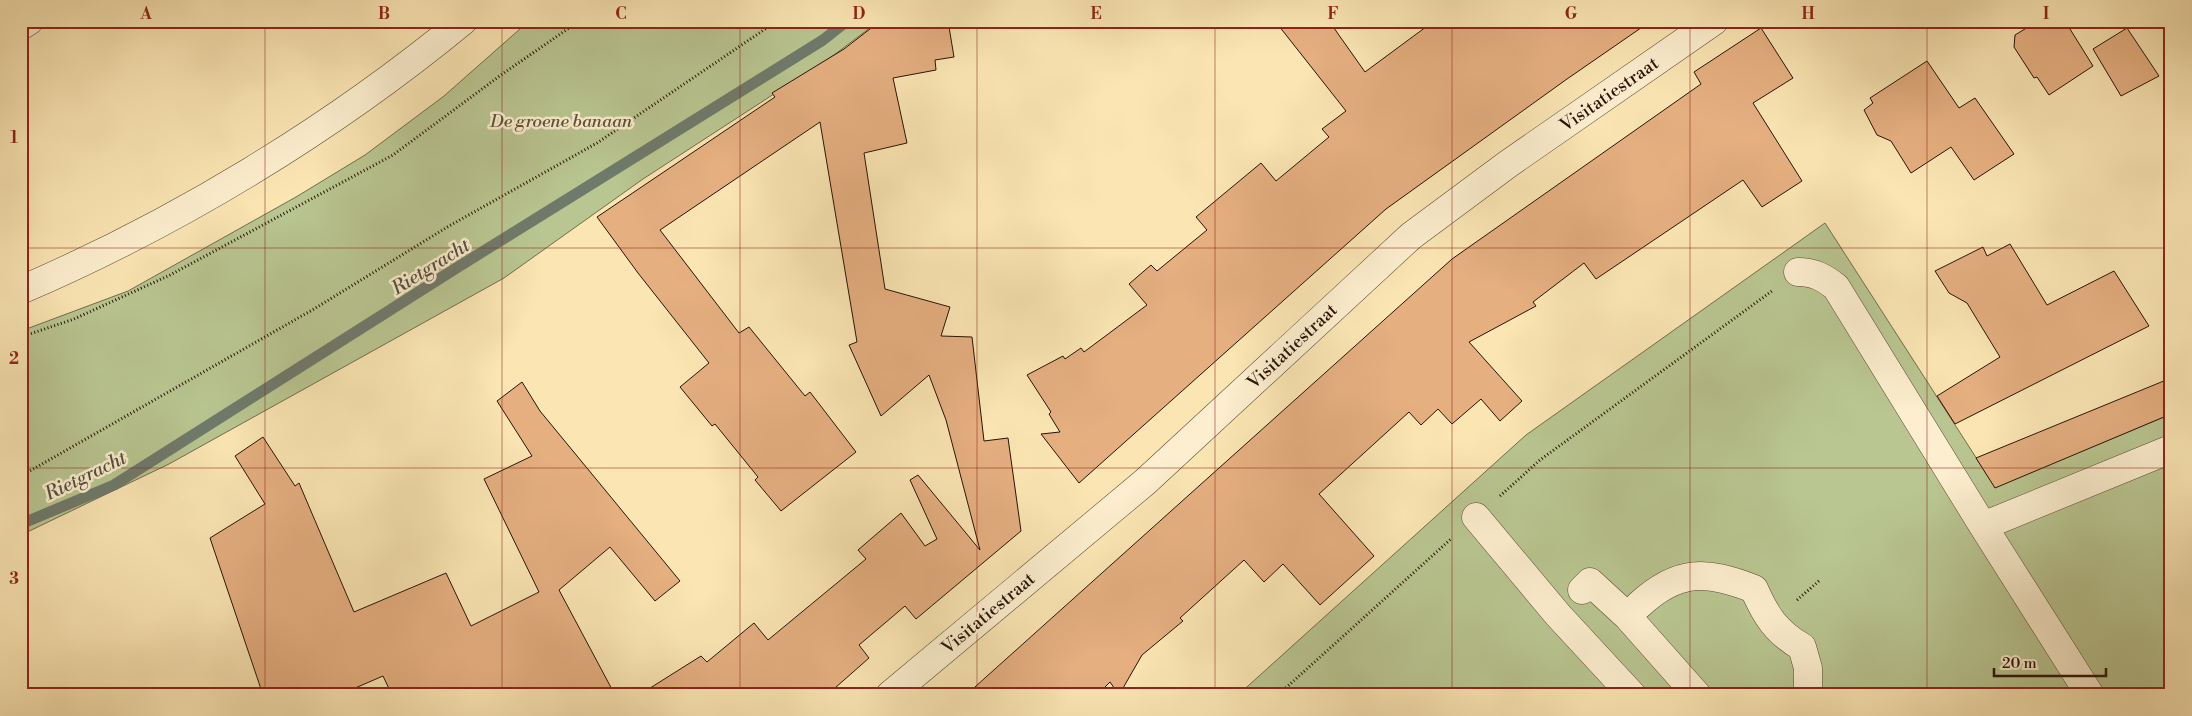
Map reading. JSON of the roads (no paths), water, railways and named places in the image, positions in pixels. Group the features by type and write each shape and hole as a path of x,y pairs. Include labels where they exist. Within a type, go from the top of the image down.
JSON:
{"street":[{"path":"21,26 29,21"},
{"path":"21,290 128,240 205,198 361,100 463,21"},
{"name":"Visitatiestraat","path":"890,695 1145,482 1411,236 1508,164 1714,21"},
{"path":"1798,272 1810,272 1823,277 1836,287 2088,694"},
{"path":"1983,526 2171,449"},
{"path":"1476,517 1568,604 1632,695"},
{"path":"1632,611 1653,592 1676,580 1701,575 1729,579 1754,589 1764,610 1776,628 1802,647 1808,668 1808,695"},
{"path":"1568,604 1590,582 1632,611 1685,691"}],"waterway":[{"name":"Rietgracht","path":"21,524 114,485 458,267 823,40 847,21"}],"park label":[{"name":"De groene banaan","path":"561,121"}]}
